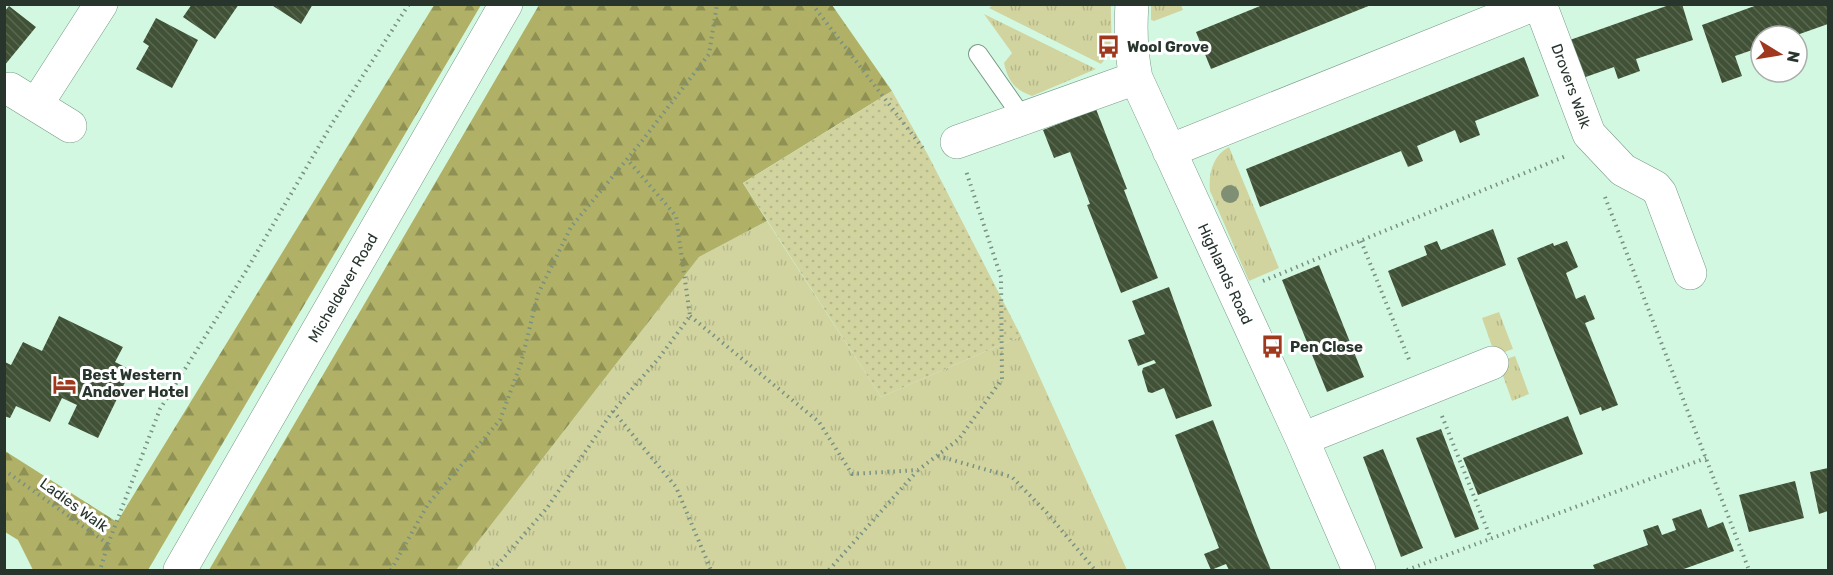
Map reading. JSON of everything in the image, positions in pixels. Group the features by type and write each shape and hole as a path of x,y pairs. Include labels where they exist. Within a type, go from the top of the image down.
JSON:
{"street":[{"path":"70,126 23,97 101,4"},
{"name":"Micheldever Road","path":"180,570 507,4"},
{"name":"Highlands Road","path":"1132,4 1131,43 1136,78 1302,438 1359,570"},
{"path":"1169,151 1535,4"},
{"name":"Drovers Walk","path":"1540,4 1589,134 1623,170 1655,186 1690,273"},
{"path":"957,142 1136,78"},
{"path":"1302,438 1492,363"}],"lane":[{"path":"978,54 1023,118"}],"path":[{"path":"108,544 160,409 246,271 333,122 409,4"},
{"path":"391,570 428,504 500,420 521,363 538,294 571,227 709,54 717,4"},
{"path":"812,4 928,155 957,142 1001,278 1002,379 959,439 918,470 829,570"},
{"path":"1234,293 1575,152"},
{"path":"627,159 676,216 690,316 819,422 852,474 918,470"},
{"path":"1603,192 1749,570"},
{"path":"1361,241 1491,539"},
{"path":"493,570 547,508 613,411 659,358 690,316"},
{"path":"613,411 676,487 711,570"},
{"path":"937,456 1012,477 1047,513 1095,570"},
{"path":"1407,570 1706,458"},
{"name":"Ladies Walk","path":"4,470 108,544 100,570"}],"green space":[{"path":"994,4 1111,5 1111,36 1106,58 1101,64 989,8"},
{"path":"434,5 481,5 148,570 33,570 18,540 5,532 5,451 117,522"},
{"path":"539,5 832,5 892,91 743,183 767,221 699,257 456,570 209,570"},
{"path":"1151,5 1181,5 1183,10 1154,21 1151,20"},
{"path":"984,14 1096,69 1032,96 1026,94 1010,80 1004,63 1012,53"},
{"path":"892,91 928,155 1021,336 881,397 743,183"},
{"path":"1229,147 1279,268 1249,281 1210,191 1210,178 1215,160"},
{"path":"767,221 881,397 1021,336 1127,570 456,570 699,257"},
{"path":"1499,312 1513,349 1495,355 1482,318"},
{"path":"1515,356 1529,394 1512,401 1498,362"}],"building":[{"path":"192,4 239,4 215,39 183,17"},
{"path":"270,4 313,4 301,24"},
{"path":"1265,4 1371,5 1211,69 1196,32"},
{"path":"1672,4 1682,4 1693,40 1636,59 1640,71 1618,79 1614,67 1580,79 1567,41"},
{"path":"1760,4 1828,4 1828,24 1809,31 1809,24 1749,24 1749,51 1735,56 1742,76 1722,83 1702,25"},
{"path":"9,6 36,27 4,66 4,12"},
{"path":"156,18 198,40 172,88 136,69 149,46 143,42"},
{"path":"1524,57 1539,96 1475,121 1480,135 1460,143 1455,130 1417,146 1423,161 1408,167 1401,151 1260,207 1246,169"},
{"path":"1096,109 1158,278 1121,293 1087,205 1090,204 1070,152 1054,158 1043,130"},
{"path":"1493,229 1506,265 1402,307 1388,271 1427,255 1424,246 1437,241 1441,250"},
{"path":"1567,241 1578,267 1566,273 1576,299 1585,295 1595,319 1585,323 1618,405 1602,411 1601,407 1580,415 1517,258 1553,243 1554,246"},
{"path":"1319,265 1364,377 1327,392 1282,280"},
{"path":"1169,287 1212,406 1176,419 1164,388 1152,393 1148,392 1143,368 1156,363 1154,360 1138,366 1128,340 1145,334 1132,301"},
{"name":"Best Western Andover Hotel","path":"59,316 123,347 115,362 131,370 98,438 68,424 77,405 62,398 50,422 16,406 10,418 4,416 5,362 11,365 23,342 42,351"},
{"path":"1568,416 1583,454 1478,495 1463,458"},
{"path":"1213,420 1271,570 1229,570 1226,564 1211,570 1204,554 1219,548 1175,435"},
{"path":"1441,429 1479,529 1455,538 1416,438"},
{"path":"1383,449 1423,548 1401,557 1363,457"},
{"path":"1828,468 1828,511 1819,514 1810,472"},
{"path":"1795,481 1804,518 1749,532 1739,495"},
{"path":"1701,509 1708,528 1723,522 1734,551 1681,570 1595,570 1593,565 1648,545 1643,530 1658,525 1662,535 1676,530 1672,519"}],"place":[{"name":"Wool Grove","path":"1109,47"},
{"name":"Pen Close","path":"1272,347"},
{"name":"Best Western Andover Hotel","path":"64,384"}]}
